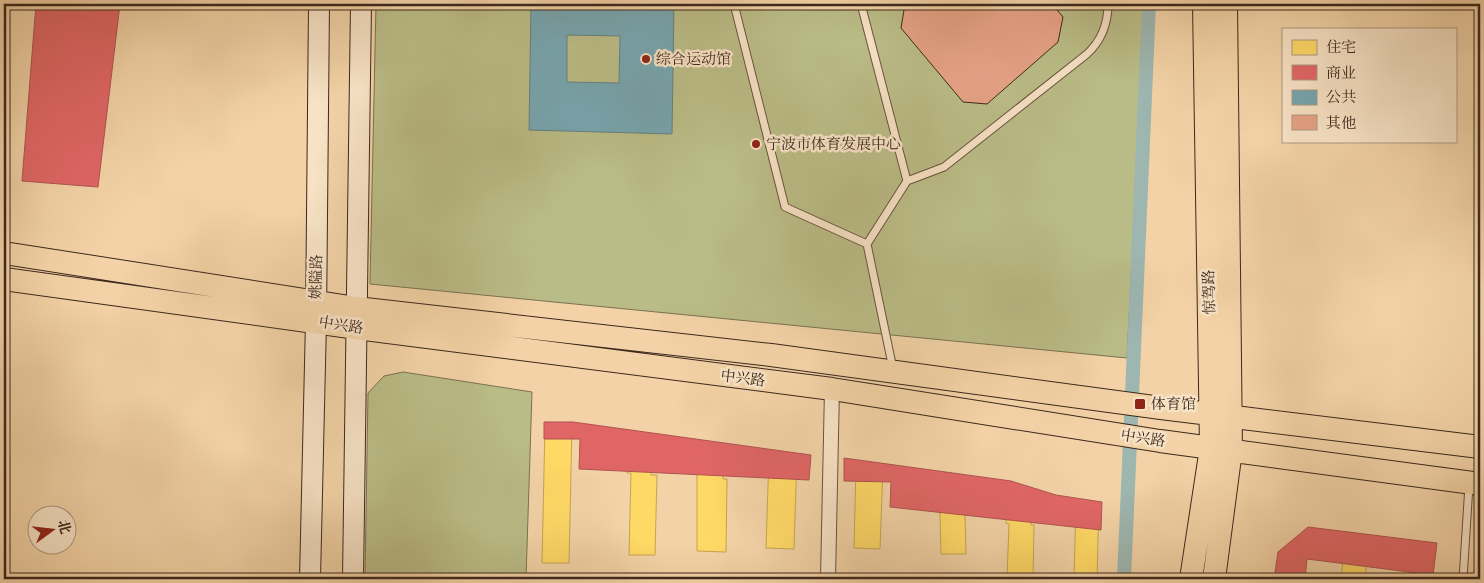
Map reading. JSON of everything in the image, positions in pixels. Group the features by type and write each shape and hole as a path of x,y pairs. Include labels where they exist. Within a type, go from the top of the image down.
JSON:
{"main road":[{"name":"姚隘路","path":"310,579 316,312 319,4"},
{"path":"353,579 361,4"},
{"name":"惊驾路","path":"1204,4 1221,416"},
{"name":"惊驾路","path":"1214,579 1221,449 1226,4"},
{"name":"中兴路","path":"4,253 316,312 832,389 1160,441 1475,483"},
{"name":"中兴路","path":"4,279 316,312"},
{"name":"中兴路","path":"356,318 772,355 1104,401 1480,447"},
{"name":"惊驾路","path":"1191,579 1221,449"}],"street":[{"path":"828,579 832,389"}],"lane":[{"path":"734,4 785,207 867,244"},
{"path":"861,4 906,181"},
{"path":"894,372 867,244 906,181 944,167 1097,45 1105,26 1108,4"},
{"path":"1463,579 1475,483"}],"green space":[{"name":"宁波市体育发展中心","path":"376,4 1145,4 1127,358 370,284"},
{"path":"403,372 532,392 526,579 365,579 368,393 384,376"}],"building: 住宅":[{"path":"545,425 572,425 569,563 542,563"},
{"path":"628,436 652,436 651,475 657,475 655,555 629,555 631,473 627,473"},
{"path":"697,444 724,445 723,479 727,479 726,552 697,551"},
{"path":"769,455 797,456 794,549 766,548"},
{"path":"856,466 883,467 880,549 854,548"},
{"path":"939,477 964,477 966,554 941,554"},
{"path":"1007,492 1032,493 1031,525 1034,525 1033,579 1007,579 1009,524 1006,523"},
{"path":"1076,503 1099,504 1097,579 1074,579"},
{"path":"1346,532 1370,535 1365,579 1341,579"},
{"path":"1413,541 1436,544 1431,579 1408,579"},
{"path":"1477,549 1480,549 1480,579 1473,579"},
{"path":"1278,560 1300,563 1298,579 1275,579"},
{"path":"721,576 744,577 744,579 721,579"},
{"path":"657,577 681,578 681,579 657,579"}],"building: 商业":[{"path":"36,4 120,4 98,187 22,181"},
{"path":"544,422 573,422 811,455 809,480 579,469 580,439 544,439"},
{"path":"844,458 1011,481 1056,495 1102,502 1101,530 890,507 891,482 844,481"},
{"path":"1308,527 1437,543 1433,575 1307,559 1305,579 1274,579 1278,552"}],"building: 公共":[{"name":"综合运动馆","path":"531,4 674,4 672,134 529,130","holes":["567,35 620,36 619,83 567,82"]}],"building: 其他":[{"path":"905,4 1052,4 1063,17 1058,42 987,104 963,102 901,28"}],"waterway":[{"path":"1124,579 1149,4"}],"place":[{"name":"综合运动馆","path":"646,59"},
{"name":"宁波市体育发展中心","path":"756,144"},
{"name":"体育馆","path":"1140,404"}]}
